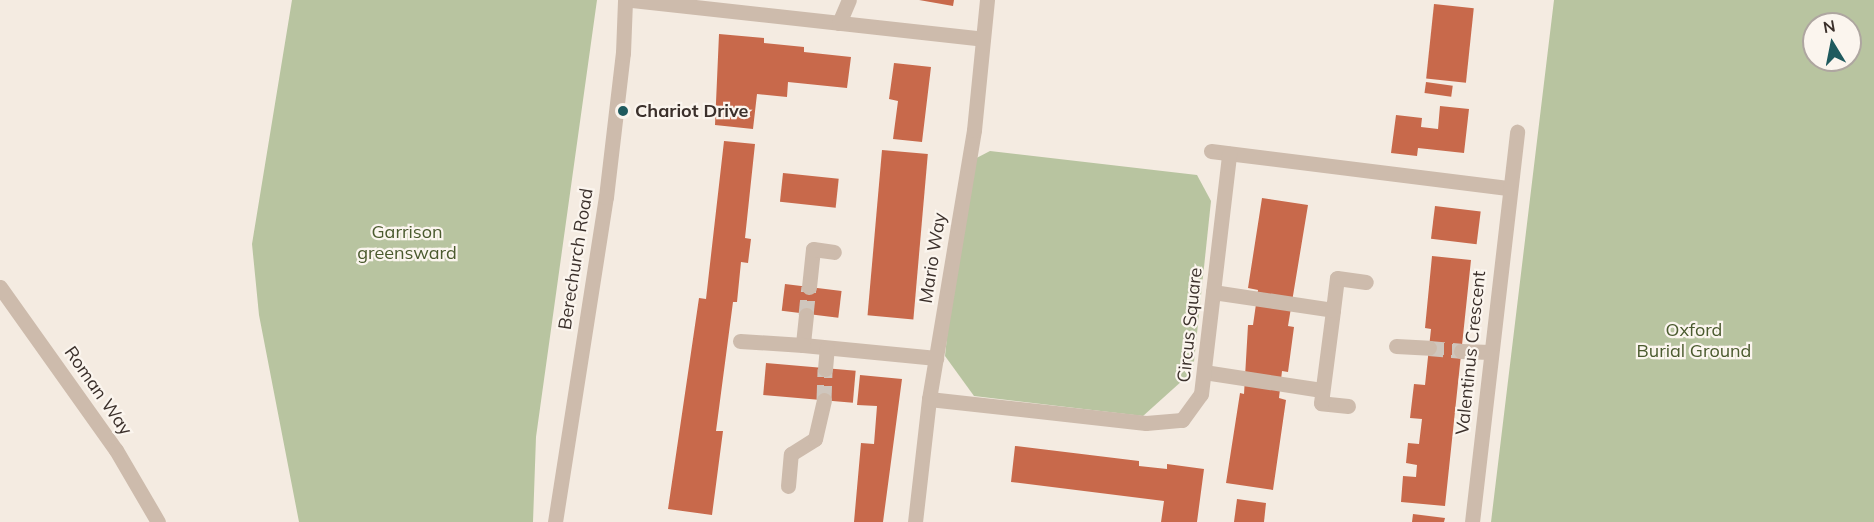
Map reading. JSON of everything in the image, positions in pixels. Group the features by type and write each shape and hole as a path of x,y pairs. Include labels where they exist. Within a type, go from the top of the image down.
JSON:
{"street":[{"name":"Berechurch Road","path":"555,522 606,197 623,53 625,0"},
{"path":"632,0 982,39"},
{"path":"839,23 849,0"},
{"name":"Mario Way","path":"915,522 929,399 974,130 987,0"},
{"name":"Valentinus Crescent","path":"1473,522 1490,352 1517,132"},
{"path":"1210,151 1510,188"},
{"name":"Circus Square","path":"929,399 1146,423 1182,420 1201,394 1228,154"},
{"path":"809,287 813,249 834,252"},
{"path":"1348,406 1321,403 1332,310 1337,278 1366,282"},
{"name":"Roman Way","path":"0,287 116,450 158,522"},
{"path":"1213,292 1332,310"},
{"path":"803,345 806,315"},
{"path":"740,341 936,358"},
{"path":"1396,346 1429,348"},
{"path":"825,369 826,348"},
{"path":"1461,351 1490,352"},
{"path":"1204,372 1322,390"},
{"path":"788,486 791,454 815,439 824,400"}],"green space":[{"name":"Garrison greensward","path":"292,0 597,0 536,437 533,522 299,522 259,315 252,244"},
{"name":"Oxford Burial Ground","path":"1554,0 1874,0 1874,522 1491,522"},
{"path":"990,151 1197,175 1211,201 1193,371 1143,416 974,396 945,356 965,164"}],"building":[{"path":"919,0 954,0 953,6"},
{"path":"1434,4 1474,8 1466,83 1426,79"},
{"path":"719,34 764,38 764,43 804,47 804,52 851,57 847,88 788,82 787,97 757,94 753,129 715,125"},
{"path":"894,63 931,67 922,142 893,139 898,101 889,99"},
{"path":"1426,82 1453,86 1451,97 1424,93"},
{"path":"1440,106 1469,109 1464,153 1418,148 1417,156 1391,153 1396,115 1422,118 1421,127 1438,129"},
{"path":"724,141 755,144 745,238 751,239 748,263 741,262 737,302 733,302 716,431 723,431 712,515 668,509 699,298 706,299"},
{"path":"882,150 928,154 913,319 868,315"},
{"path":"783,173 839,179 836,208 780,202"},
{"path":"1262,198 1308,205 1288,326 1294,327 1288,372 1282,371 1279,398 1286,400 1273,490 1226,483 1240,393 1244,394 1248,325 1253,325 1258,290 1248,288"},
{"path":"1435,206 1481,212 1477,244 1431,239"},
{"path":"1432,256 1471,260 1445,506 1401,502 1403,476 1416,477 1417,465 1406,463 1408,443 1419,444 1422,419 1410,418 1414,384 1425,385 1431,329 1425,328"},
{"path":"785,284 842,291 838,318 782,311"},
{"path":"766,363 856,371 853,403 763,395"},
{"path":"860,375 902,379 883,522 854,522 861,443 874,444 877,406 857,405"},
{"path":"1015,446 1139,461 1139,466 1167,469 1167,464 1204,469 1197,522 1161,522 1164,501 1011,482"},
{"path":"1237,499 1266,503 1264,522 1234,522"},
{"path":"1413,514 1445,518 1444,522 1412,522"}],"tunnel":[{"path":"806,315 809,287"},
{"path":"1429,348 1461,351"},
{"path":"824,400 825,369"}],"place":[{"name":"Chariot Drive","path":"623,111"}]}
